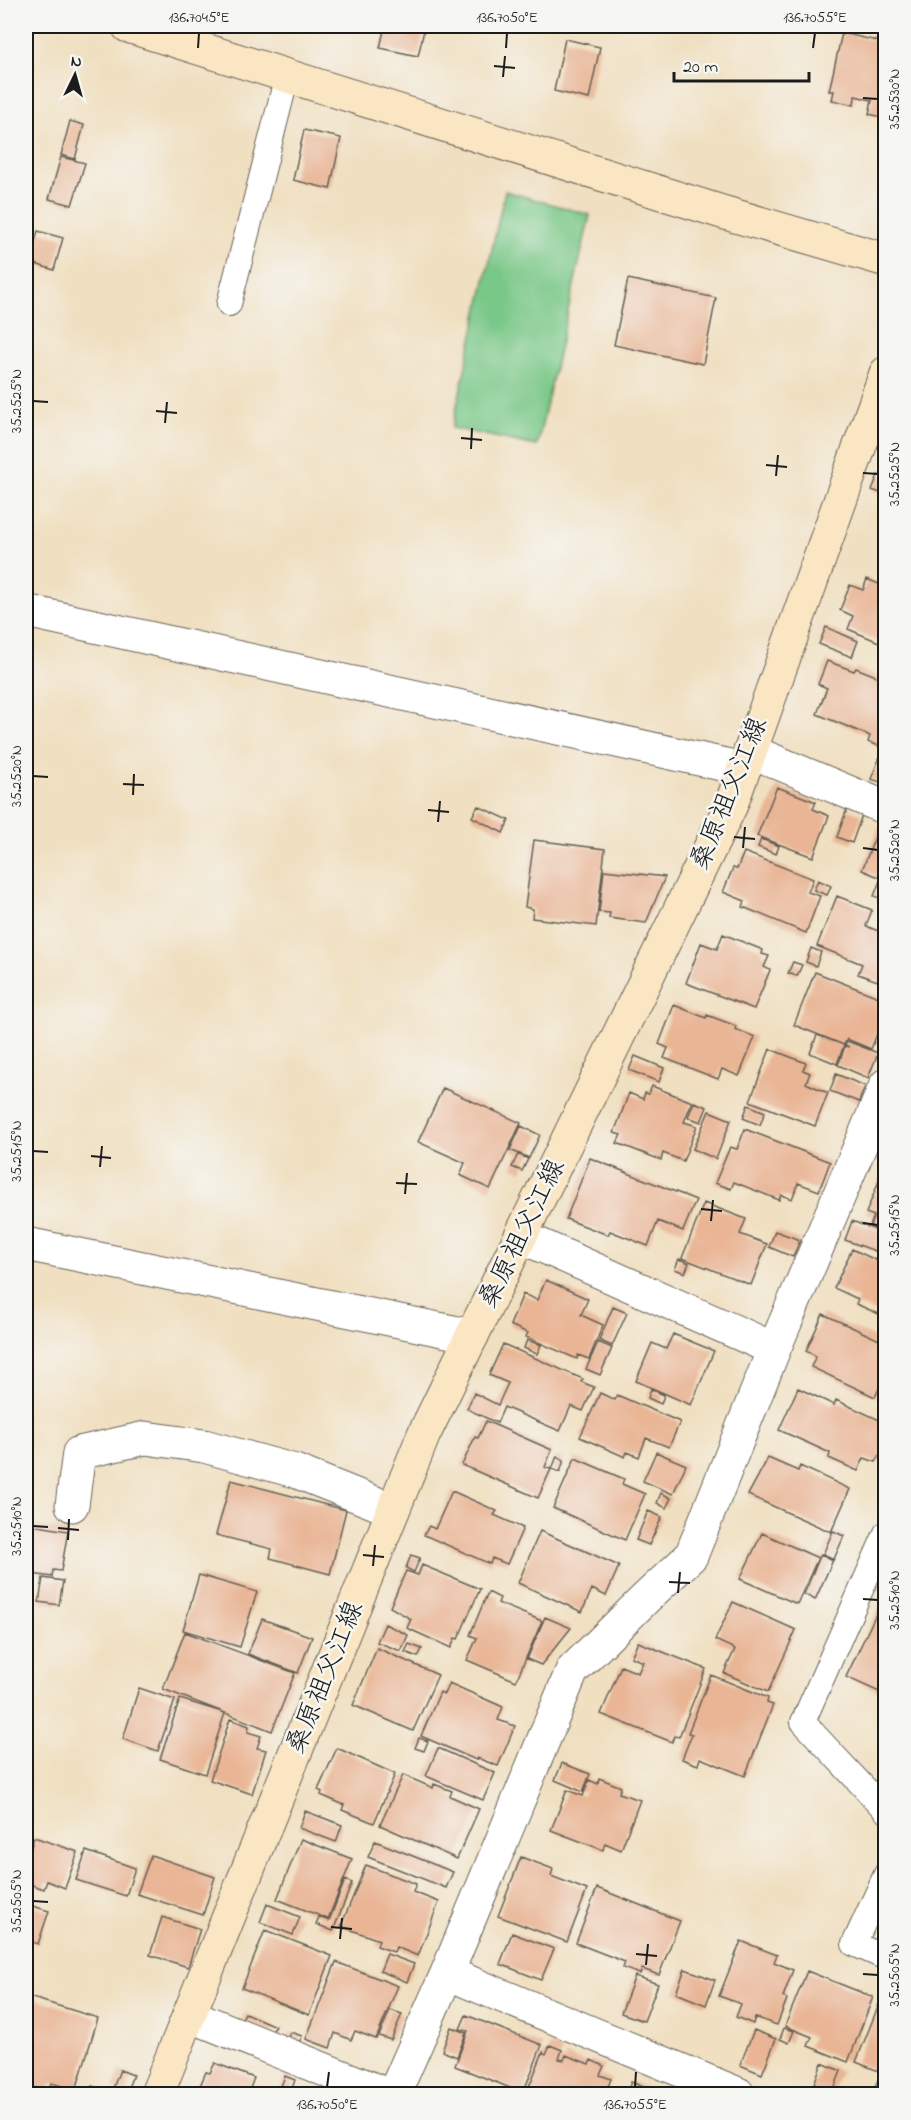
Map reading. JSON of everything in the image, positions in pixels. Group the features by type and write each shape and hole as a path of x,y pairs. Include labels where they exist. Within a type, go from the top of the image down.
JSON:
{"main road":[{"path":"128,26 885,260"},
{"name":"桑原祖父江線","path":"158,2094 424,1434 731,805 885,373"}],"street":[{"path":"26,611 747,760 885,808"},
{"path":"394,2094 447,1973 572,1671 691,1556 774,1349 885,1085"},
{"path":"522,1237 774,1349"},
{"path":"26,1244 472,1336"},
{"path":"72,1505 79,1454 145,1438 204,1446 295,1471 393,1510"},
{"path":"447,1973 738,2094"},
{"path":"189,2015 385,2094"}],"lane":[{"path":"229,304 287,76"},
{"path":"885,1533 803,1722 885,1811"},
{"path":"885,1874 854,1944 885,1958"}],"green space":[{"path":"505,191 590,215 537,446 452,428"}],"building":[{"path":"385,26 425,26 418,56 380,48"},
{"path":"842,33 886,43 886,118 869,114 872,100 855,96 854,105 832,100 834,91 829,91"},
{"path":"565,39 600,47 589,99 554,91"},
{"path":"70,121 84,125 75,159 61,155"},
{"path":"304,130 341,138 330,189 293,180"},
{"path":"61,157 85,163 72,205 49,199"},
{"path":"38,231 63,238 54,270 29,262"},
{"path":"628,279 716,298 703,364 614,345"},
{"path":"878,475 886,478 886,495 872,490"},
{"path":"867,579 886,587 886,645 848,629 853,616 840,610 850,585 863,590"},
{"path":"826,627 858,641 852,657 819,644"},
{"path":"827,661 854,671 856,668 886,680 886,742 882,740 879,746 868,742 870,736 817,714 827,688 818,684"},
{"path":"885,744 886,781 884,783 871,779"},
{"path":"777,787 816,802 813,809 829,816 813,857 757,836"},
{"path":"478,806 509,820 503,833 472,817"},
{"path":"847,809 862,815 852,843 837,837"},
{"path":"879,827 886,830 886,900 874,896 881,878 862,870"},
{"path":"761,839 779,846 776,854 758,847"},
{"path":"534,840 605,849 596,926 532,918 533,909 525,907"},
{"path":"744,852 813,879 808,892 820,896 806,933 743,907 745,901 723,892 733,868 737,869"},
{"path":"604,870 665,877 646,923 609,918 610,913 599,912"},
{"path":"818,880 831,886 827,895 814,890"},
{"path":"837,896 872,910 866,926 886,934 886,984 858,974 862,964 817,946"},
{"path":"723,934 763,950 762,954 769,956 764,967 770,970 754,1009 686,983 701,943 717,949"},
{"path":"811,948 821,952 816,966 806,962"},
{"path":"793,962 802,965 797,976 788,973"},
{"path":"815,972 886,1000 886,1011 871,1049 847,1039 844,1045 794,1025"},
{"path":"674,1005 706,1018 707,1015 736,1026 735,1029 755,1037 739,1076 722,1069 718,1079 664,1058 668,1048 659,1044"},
{"path":"817,1035 844,1045 837,1064 810,1053"},
{"path":"847,1041 878,1053 868,1078 838,1065 845,1046 849,1047 845,1045"},
{"path":"770,1049 806,1063 803,1070 810,1073 806,1083 828,1093 815,1126 750,1101"},
{"path":"635,1056 664,1068 659,1082 629,1070"},
{"path":"836,1074 865,1086 859,1102 830,1091"},
{"path":"652,1086 692,1102 684,1122 697,1126 683,1161 663,1153 661,1160 617,1143 621,1135 614,1133 629,1093 643,1099 645,1093 649,1094"},
{"path":"443,1088 521,1123 490,1189 460,1175 465,1163 418,1142"},
{"path":"694,1102 707,1107 701,1122 688,1117"},
{"path":"748,1105 765,1112 760,1125 743,1118"},
{"path":"709,1111 731,1120 716,1159 693,1149"},
{"path":"521,1126 540,1135 529,1158 510,1150"},
{"path":"745,1129 830,1162 819,1191 798,1183 792,1199 781,1195 779,1200 734,1182 731,1189 715,1183 730,1147 737,1149"},
{"path":"518,1154 528,1159 522,1171 512,1167"},
{"path":"590,1158 696,1200 683,1231 658,1221 648,1246 610,1231 608,1235 566,1219"},
{"path":"881,1176 886,1178 886,1233 870,1226 874,1216 866,1213"},
{"path":"704,1203 746,1219 740,1234 767,1244 751,1285 682,1258"},
{"path":"852,1221 886,1234 886,1255 845,1240"},
{"path":"775,1231 800,1240 793,1257 769,1247"},
{"path":"852,1249 884,1264 886,1260 886,1317 856,1304 858,1299 834,1288"},
{"path":"679,1259 689,1263 685,1273 675,1269"},
{"path":"546,1280 588,1299 581,1315 603,1325 589,1359 578,1355 577,1359 526,1337 528,1333 510,1325 523,1294 537,1300"},
{"path":"613,1307 627,1313 612,1346 599,1340"},
{"path":"823,1314 886,1343 886,1374 875,1397 811,1367 816,1356 806,1351"},
{"path":"673,1334 714,1351 691,1405 636,1381 652,1343 666,1349"},
{"path":"527,1340 541,1345 537,1354 524,1348"},
{"path":"598,1342 612,1348 600,1375 586,1369"},
{"path":"503,1344 583,1379 581,1382 594,1387 583,1411 571,1406 560,1431 504,1407 497,1423 467,1409 474,1393 498,1405 508,1383 489,1375"},
{"path":"798,1388 834,1405 836,1400 886,1423 886,1441 876,1462 864,1458 858,1471 829,1458 830,1453 779,1430"},
{"path":"651,1389 664,1395 661,1404 648,1398"},
{"path":"600,1393 615,1400 617,1395 680,1422 669,1447 646,1438 639,1457 627,1452 625,1457 580,1437"},
{"path":"486,1421 552,1450 545,1467 551,1469 538,1498 462,1465 475,1437 478,1438"},
{"path":"656,1452 686,1465 673,1494 643,1481"},
{"path":"557,1456 564,1460 560,1472 552,1469"},
{"path":"575,1458 624,1479 622,1484 645,1494 625,1540 553,1508"},
{"path":"768,1458 798,1471 800,1466 850,1489 831,1532 748,1495"},
{"path":"231,1480 346,1510 330,1574 270,1558 272,1549 216,1535"},
{"path":"452,1491 497,1511 494,1515 523,1528 507,1564 492,1558 490,1564 424,1535 429,1526 435,1529"},
{"path":"661,1493 671,1498 666,1508 657,1503"},
{"path":"648,1511 662,1517 649,1545 636,1540"},
{"path":"26,1524 68,1531 61,1571 53,1570 52,1577 26,1573"},
{"path":"540,1531 619,1566 606,1596 592,1589 582,1612 518,1583"},
{"path":"833,1531 844,1536 834,1559 823,1554"},
{"path":"762,1533 818,1558 797,1604 740,1579"},
{"path":"821,1554 833,1560 815,1600 804,1594"},
{"path":"411,1555 420,1558 414,1572 406,1568"},
{"path":"422,1565 480,1589 458,1639 455,1638 451,1648 407,1628 411,1619 390,1607 406,1571 418,1575"},
{"path":"199,1575 257,1592 240,1647 183,1630"},
{"path":"43,1578 63,1581 59,1605 39,1602"},
{"path":"488,1592 500,1598 498,1603 542,1621 516,1681 467,1660 477,1638 470,1635"},
{"path":"886,1593 886,1695 846,1677"},
{"path":"733,1602 796,1630 768,1692 724,1673 735,1649 715,1640"},
{"path":"545,1617 571,1628 541,1665 527,1659"},
{"path":"262,1619 312,1637 298,1673 248,1654"},
{"path":"385,1624 408,1635 401,1651 377,1642"},
{"path":"185,1632 295,1673 272,1731 163,1689"},
{"path":"638,1642 706,1669 679,1737 674,1736 672,1742 601,1714 621,1666 638,1673 643,1662 631,1657"},
{"path":"409,1644 422,1649 418,1657 405,1652"},
{"path":"377,1648 438,1675 413,1731 353,1705"},
{"path":"711,1675 768,1698 767,1703 773,1705 745,1776 700,1758 698,1765 682,1759 692,1734 688,1733"},
{"path":"449,1683 503,1707 498,1720 515,1726 498,1766 477,1758 476,1760 421,1736 440,1692 444,1694"},
{"path":"139,1688 175,1700 158,1751 123,1739"},
{"path":"180,1699 225,1713 205,1774 160,1759"},
{"path":"230,1719 249,1726 248,1732 261,1736 257,1748 266,1750 252,1794 210,1780"},
{"path":"419,1738 428,1741 424,1751 415,1748"},
{"path":"337,1748 395,1774 374,1823 342,1810 344,1805 321,1795 322,1792 318,1790"},
{"path":"438,1748 495,1773 483,1800 426,1776"},
{"path":"562,1763 590,1774 583,1792 555,1780"},
{"path":"403,1775 433,1788 434,1784 452,1791 450,1796 479,1809 457,1859 380,1825"},
{"path":"599,1778 621,1787 619,1793 640,1800 621,1850 605,1843 603,1850 551,1830 567,1790 583,1796 589,1780 598,1784"},
{"path":"305,1811 342,1825 336,1842 299,1828"},
{"path":"34,1837 78,1852 65,1888 47,1881 44,1889 26,1883 26,1863"},
{"path":"301,1839 352,1859 328,1919 277,1899"},
{"path":"375,1841 453,1872 446,1888 368,1857"},
{"path":"86,1851 135,1868 126,1896 76,1880"},
{"path":"151,1855 215,1877 203,1915 137,1894"},
{"path":"521,1857 553,1869 551,1876 587,1890 567,1942 498,1916"},
{"path":"366,1865 416,1884 413,1892 439,1902 418,1956 396,1947 394,1952 377,1946 379,1940 341,1926"},
{"path":"345,1880 352,1883 333,1931 316,1924 319,1917 329,1921"},
{"path":"597,1888 680,1921 659,1975 642,1969 640,1974 623,1968 625,1962 576,1943"},
{"path":"26,1904 49,1911 38,1944 26,1940"},
{"path":"267,1904 300,1917 293,1935 260,1922"},
{"path":"162,1917 200,1929 188,1967 150,1955"},
{"path":"265,1930 332,1956 309,2015 242,1988"},
{"path":"512,1933 554,1949 541,1980 500,1964"},
{"path":"741,1941 777,1955 774,1962 793,1970 783,1997 787,1999 777,2025 755,2017 753,2024 736,2017 741,2004 719,1996"},
{"path":"387,1954 414,1964 407,1982 380,1971"},
{"path":"336,1962 398,1986 376,2039 355,2031 351,2040 335,2033 330,2048 306,2039"},
{"path":"685,1969 715,1980 706,2005 676,1993"},
{"path":"807,1971 873,1997 848,2062 808,2046 812,2037 785,2026"},
{"path":"635,1976 658,1984 644,2021 621,2013"},
{"path":"26,1996 98,2018 76,2090 51,2083 48,2092 26,2085"},
{"path":"881,1999 886,2000 886,2074 856,2062"},
{"path":"390,2010 402,2014 391,2040 379,2036"},
{"path":"245,2013 275,2026 272,2033 241,2021"},
{"path":"466,2015 542,2045 523,2093 455,2066 468,2031 460,2029"},
{"path":"451,2027 466,2033 457,2057 442,2051"},
{"path":"784,2028 794,2031 789,2043 780,2039"},
{"path":"754,2030 776,2039 762,2074 740,2065"},
{"path":"290,2032 302,2036 299,2044 287,2040"},
{"path":"550,2045 562,2050 559,2059 564,2060 566,2055 589,2064 591,2060 604,2066 600,2075 611,2079 605,2094 526,2094 543,2052 546,2054"},
{"path":"215,2063 254,2078 248,2094 197,2093 206,2072 210,2073"},
{"path":"822,2063 841,2071 832,2094 810,2094"},
{"path":"120,2070 133,2075 126,2093 113,2088"},
{"path":"285,2076 295,2080 290,2094 278,2094"},
{"path":"878,2080 886,2083 886,2094 872,2094"},
{"path":"631,2082 661,2094 626,2094"},
{"path":"92,2086 114,2094 89,2094"}]}
